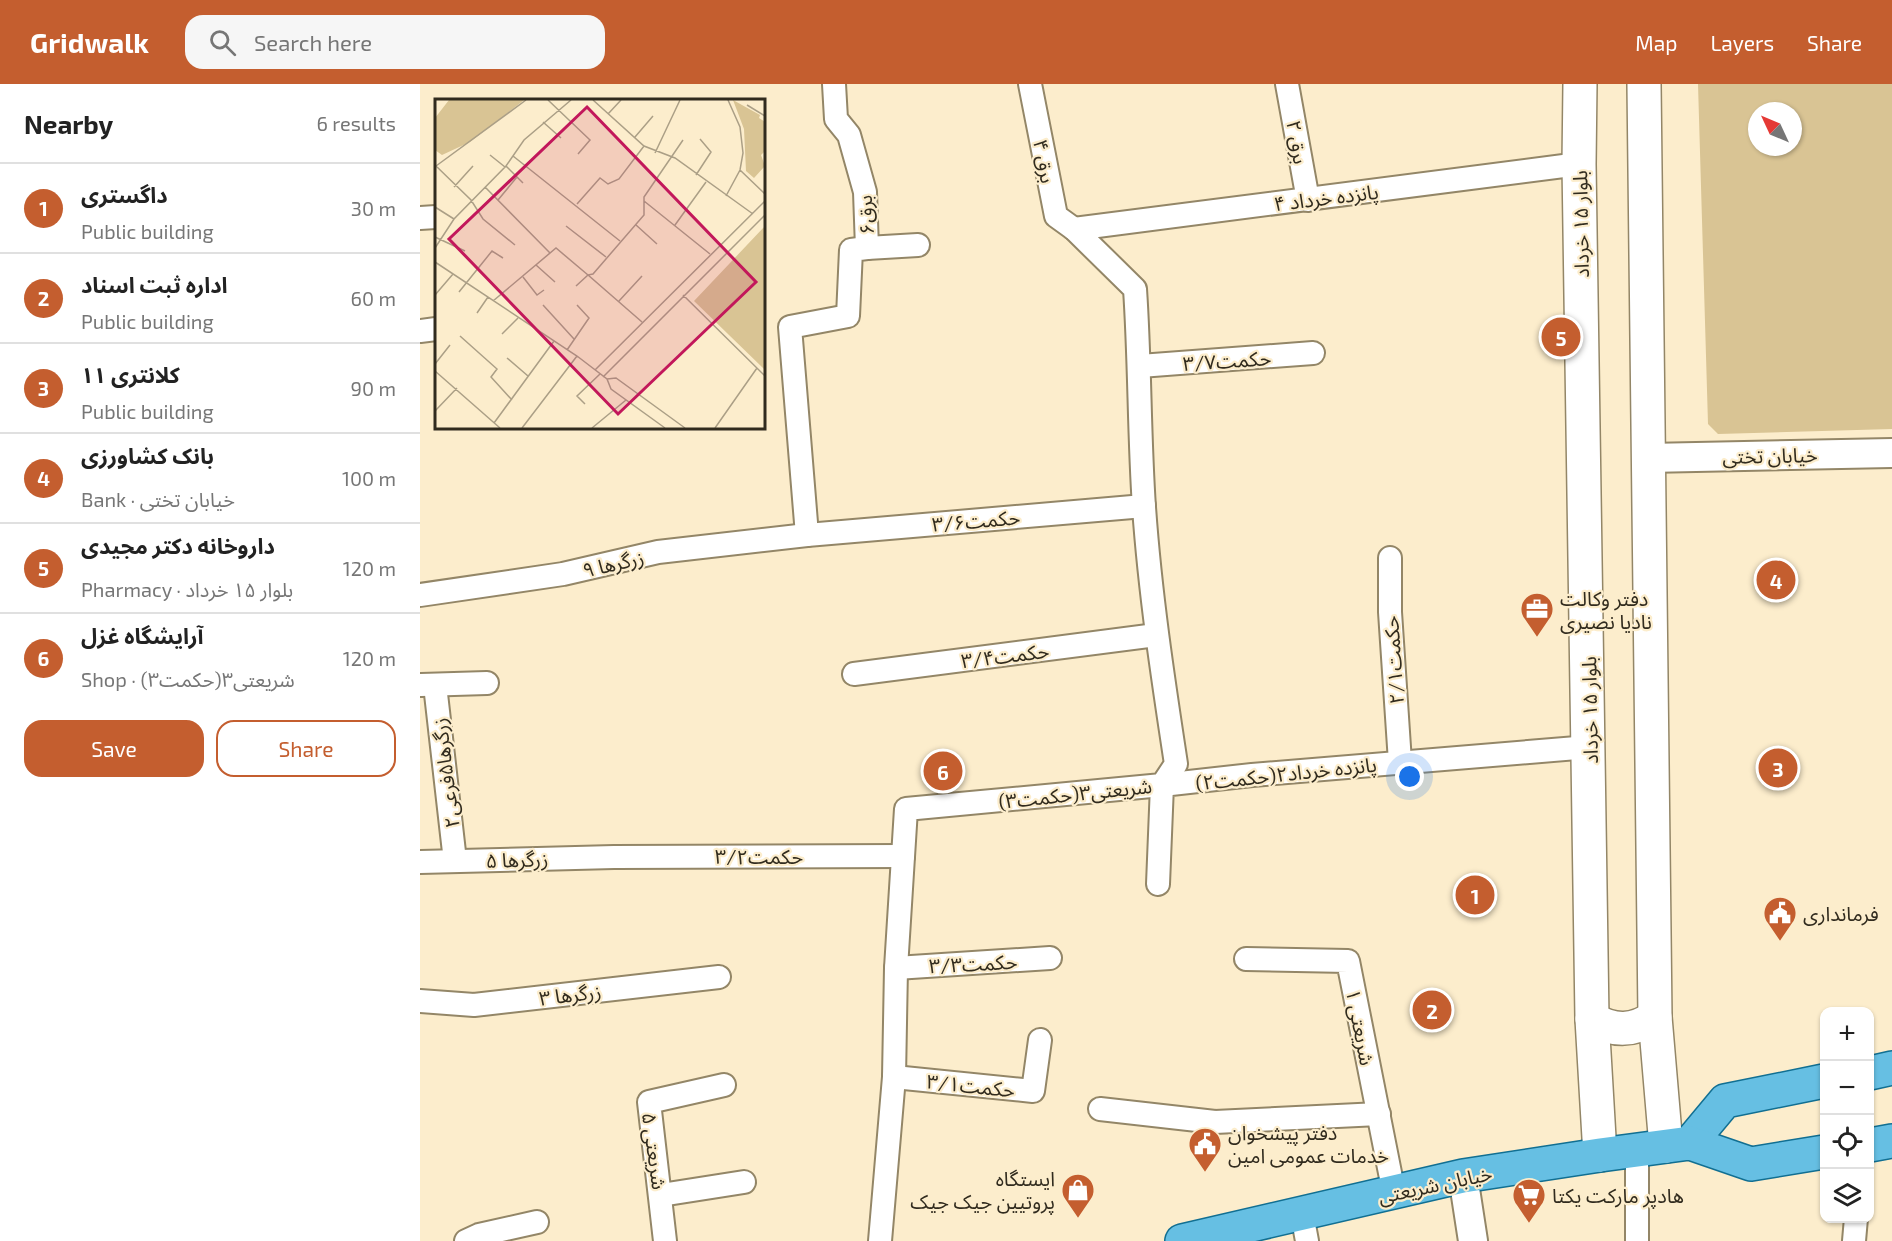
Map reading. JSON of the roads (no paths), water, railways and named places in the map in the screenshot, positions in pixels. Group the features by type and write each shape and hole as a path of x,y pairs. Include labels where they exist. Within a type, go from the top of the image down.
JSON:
{"main road":[{"name":"بلوار ۱۵ خرداد","path":"1580,84 1579,164 1592,1018 1600,1155"},
{"path":"1644,84 1655,1017 1664,1147"},
{"path":"1592,1018 1617,1029 1637,1027 1655,1017"},
{"path":"1874,1072 1892,1068"},
{"path":"1664,1147 1725,1101 1820,1082"},
{"path":"1874,1144 1892,1141"},
{"path":"1664,1147 1751,1164 1820,1153"},
{"name":"خیابان شریعتی","path":"1182,1241 1304,1227 1394,1193 1462,1176 1664,1147"}],"street":[{"name":"برق۶","path":"807,535 790,327 848,316 851,250 867,248 865,192 849,135 836,119 834,84"},
{"name":"برق ۴","path":"1030,84 1056,216 1074,229"},
{"name":"برق ۲","path":"1287,84 1308,200"},
{"name":"پانزده خرداد ۴","path":"1074,229 1579,164"},
{"name":"شریعتی۳(حکمت۳)","path":"880,1241 894,1077 896,968 906,809 1162,785 1176,764 1156,635 1144,506 1140,366 1135,289 1074,229"},
{"path":"867,248 918,245"},
{"path":"420,331 435,329"},
{"name":"حکمت۳/۷","path":"1140,366 1313,353"},
{"name":"خیابان تختی","path":"1648,458 1892,453"},
{"name":"حکمت۳/۶","path":"807,535 1144,506"},
{"name":"زرگرها ۹","path":"420,595 563,574 658,552 807,535"},
{"name":"حکمت۲/۱","path":"1390,558 1390,612 1400,762"},
{"name":"حکمت۳/۴","path":"854,674 1156,635"},
{"path":"427,685 487,683"},
{"name":"زرگرها۵فرعی۲","path":"427,685 455,861"},
{"name":"پانزده خرداد۲(حکمت۲)","path":"1162,785 1400,762 1589,747"},
{"path":"1158,884 1162,785"},
{"name":"زرگرها ۵","path":"420,862 614,856"},
{"name":"حکمت۳/۲","path":"614,856 903,856"},
{"name":"حکمت۳/۳","path":"896,968 1050,958"},
{"name":"شریعتی ۱","path":"1246,959 1348,961 1394,1193"},
{"name":"زرگرها ۳","path":"420,1001 474,1005 719,977"},
{"name":"حکمت۳/۱","path":"894,1077 1034,1091 1040,1040"},
{"name":"شریعتی ۵","path":"666,1241 649,1102 724,1085"},
{"path":"1100,1109 1215,1122 1379,1114"},
{"path":"1637,1241 1664,1147"},
{"path":"1462,1176 1473,1241"},
{"path":"661,1195 744,1182"},
{"path":"466,1241 479,1235 537,1222"},
{"path":"1854,1241 1856,1223"}],"place":[{"name":"داروخانه دکتر مجیدی","path":"1561,337"},
{"name":"بانک کشاورزی","path":"1776,580"},
{"name":"دفتر وکالت نادیا نصیری","path":"1537,638"},
{"name":"کلانتری ۱۱","path":"1778,768"},
{"name":"آرایشگاه غزل","path":"943,771"},
{"name":"داگستری","path":"1475,895"},
{"name":"فرمانداری","path":"1780,942"},
{"name":"اداره ثبت اسناد","path":"1432,1010"},
{"name":"دفتر پیشخوان خدمات عمومی امین","path":"1205,1173"},
{"name":"ایستگاه پروتیین جیک جیک","path":"1078,1219"},
{"name":"هادپر مارکت یکتا","path":"1529,1224"}]}
